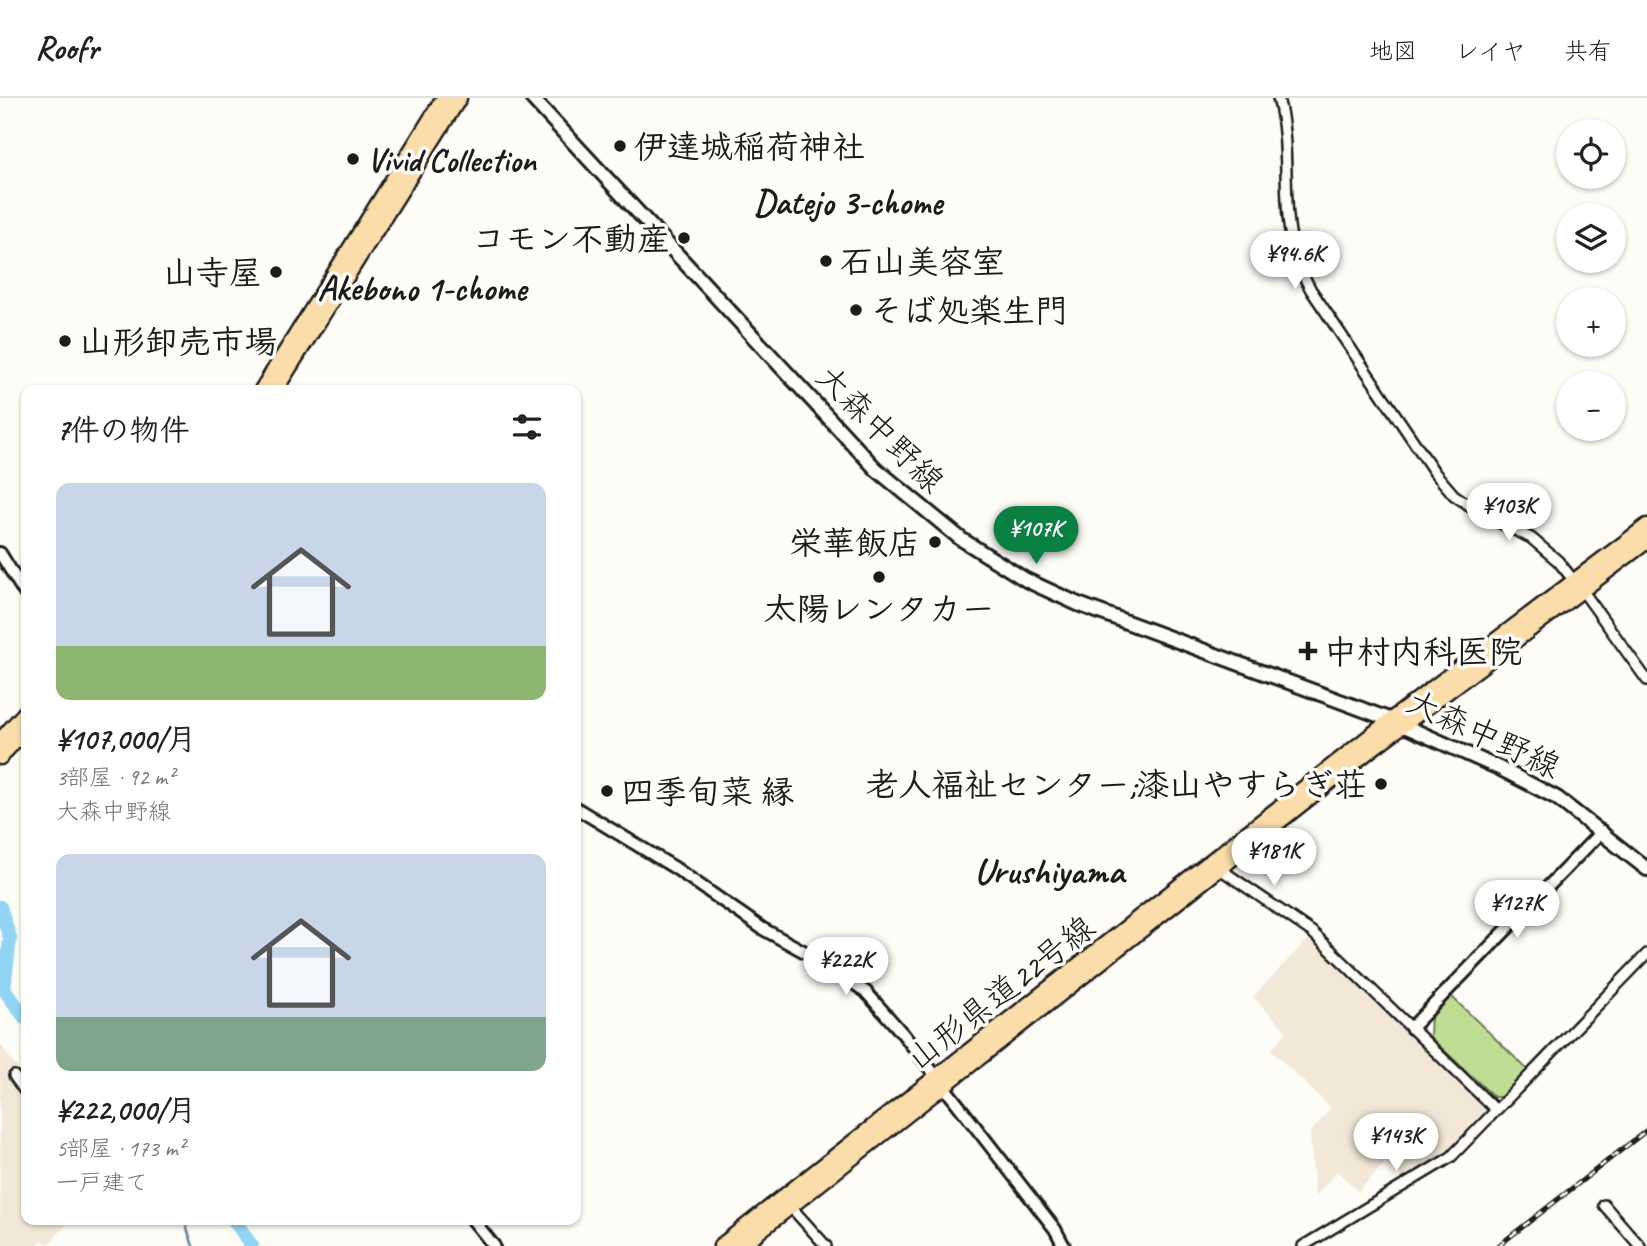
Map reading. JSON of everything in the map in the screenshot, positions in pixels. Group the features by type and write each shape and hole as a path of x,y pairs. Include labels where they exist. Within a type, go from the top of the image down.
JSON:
{"main road":[{"path":"265,385 444,98"},
{"path":"280,385 459,98"},
{"name":"大森中野線","path":"532,98 866,459 899,490 961,539 1026,579 1078,604 1397,722 1499,768 1557,797 1647,869"},
{"name":"山形県道22号線","path":"1579,586 1647,526"},
{"name":"山形県道22号線","path":"740,1246 940,1081 1397,722 1579,586 1647,541"},
{"path":"0,741 21,718"},
{"name":"山形県道22号線","path":"722,1246 1220,869 1397,722"},
{"path":"0,757 21,734"}],"street":[{"path":"1278,98 1284,136 1289,227 1296,258 1311,290 1435,473 1454,495 1482,514 1531,538 1558,561 1647,680"},
{"path":"0,553 21,587"},
{"path":"581,811 675,868 763,929 825,963 866,992 940,1081 1055,1229 1064,1246"},
{"path":"1410,1028 1602,831"},
{"path":"1220,869 1312,932 1496,1110"},
{"path":"1303,1246 1451,1157 1647,954"},
{"path":"15,1076 21,1085"},
{"path":"1604,1205 1645,1245"},
{"path":"790,1206 825,1246"},
{"path":"477,1225 494,1246"}],"shaded area":[{"path":"1307,940 1315,940 1492,1111 1450,1155 1405,1180 1386,1162 1358,1191 1337,1171 1315,1197 1310,1132 1331,1108 1271,1050 1287,1032 1253,997"},
{"path":"0,1044 21,1074 21,1225 66,1225 48,1245 42,1240 35,1246 0,1246"}],"green space":[{"path":"1450,995 1529,1071 1504,1097 1494,1097 1430,1037 1431,1013"}],"waterway":[{"path":"0,907 10,938 4,989 21,1012"},
{"path":"186,1225 193,1246"},
{"path":"237,1225 252,1246"}],"railway":[{"path":"1498,1246 1647,1130"}],"place":[{"name":"伊達城稲荷神社","path":"620,146"},
{"name":"Vivid Collection","path":"353,159"},
{"name":"コモン不動産","path":"684,238"},
{"name":"石山美容室","path":"826,261"},
{"name":"山寺屋","path":"276,272"},
{"name":"そば処楽生門","path":"856,310"},
{"name":"山形卸売市場","path":"65,341"},
{"name":"栄華飯店","path":"935,542"},
{"name":"太陽レンタカー","path":"879,577"},
{"name":"中村内科医院","path":"1308,651"},
{"name":"老人福祉センター;漆山やすらぎ荘","path":"1381,784"},
{"name":"四季旬菜 縁","path":"607,791"}],"district":[{"name":"Datejo 3-chome","path":"848,202"},
{"name":"Akebono 1-chome","path":"422,288"},
{"name":"Urushiyama","path":"1049,870"}]}
